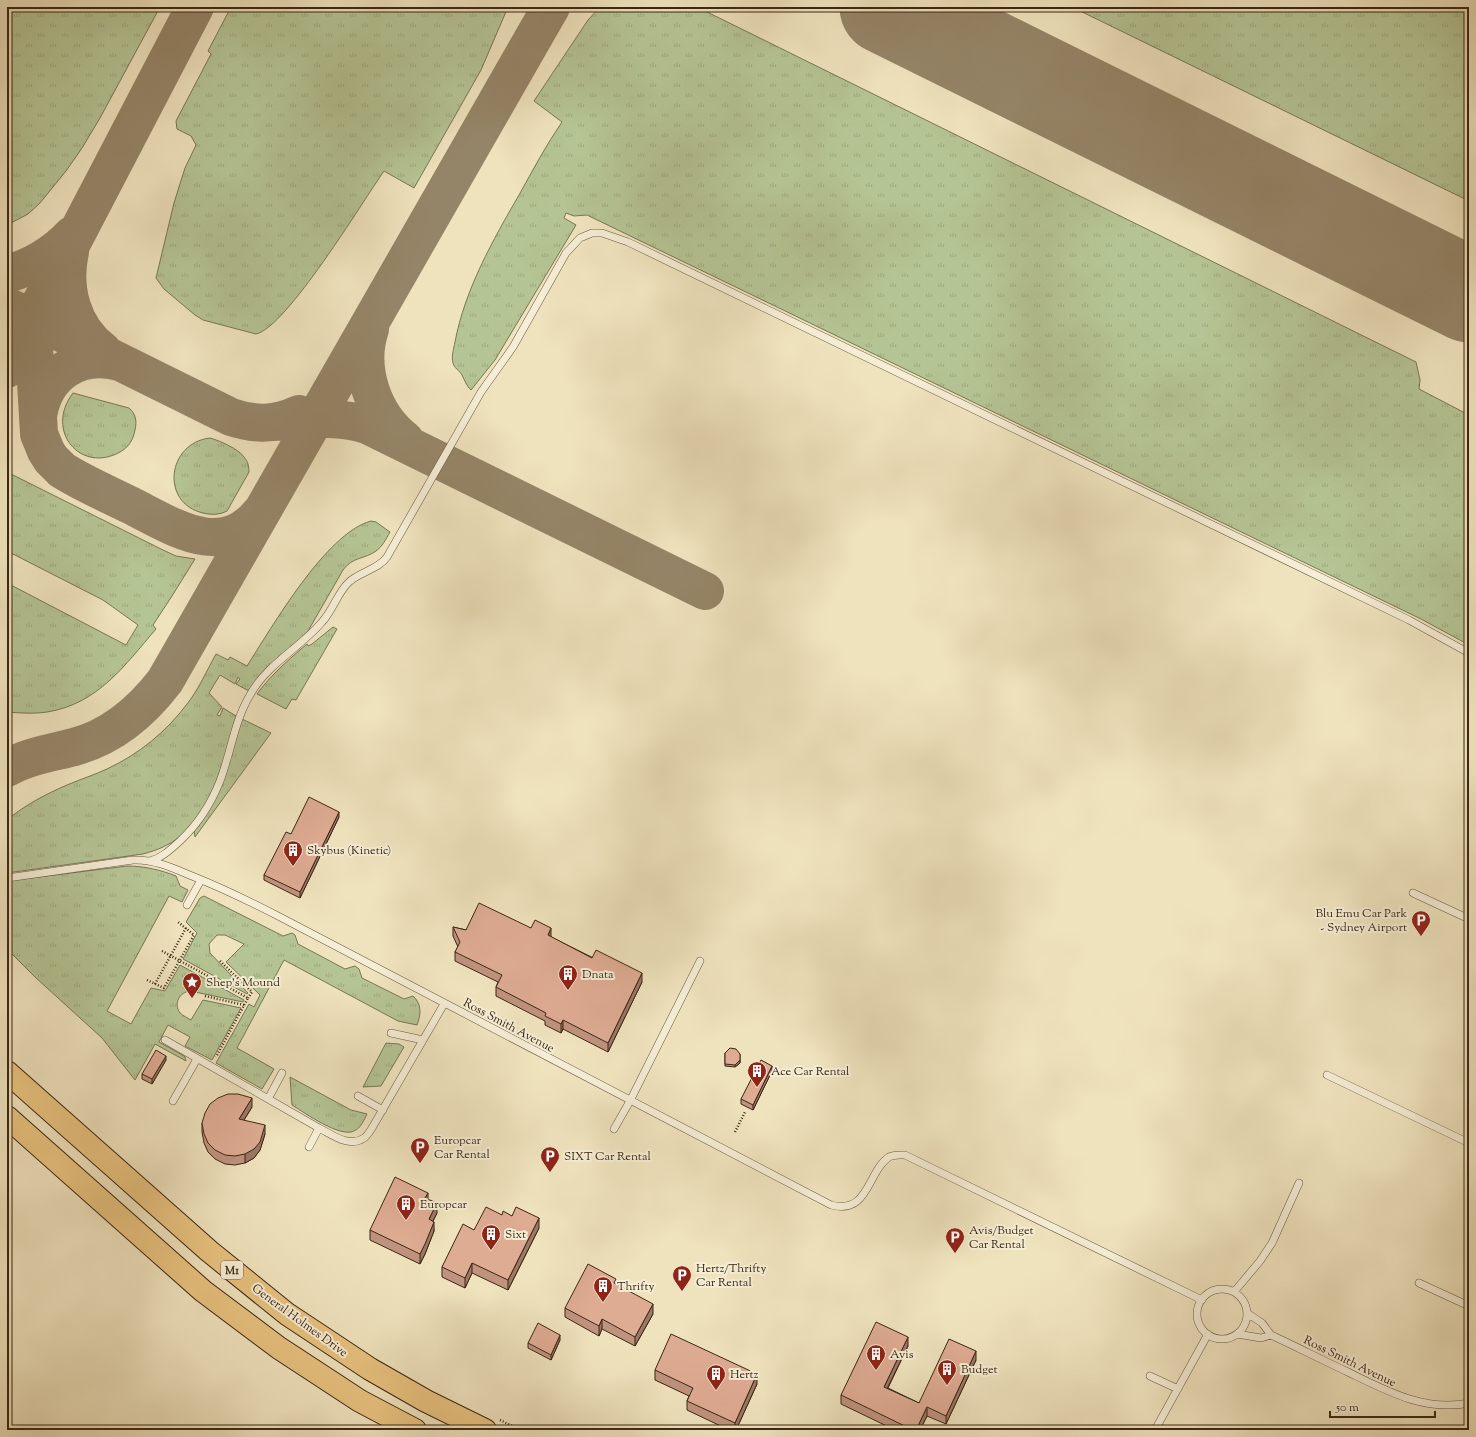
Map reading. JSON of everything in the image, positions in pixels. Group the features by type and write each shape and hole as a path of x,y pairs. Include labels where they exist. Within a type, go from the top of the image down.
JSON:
{"highway":[{"name":"General Holmes Drive","path":"7,1072 209,1251 287,1314 370,1369 426,1401 489,1424"},
{"path":"7,1117 203,1291 268,1355 359,1415 387,1430"},
{"path":"203,1291 298,1361 360,1401 415,1430"}],"lane":[{"path":"7,878 133,860 150,861 159,858 172,849 191,829 205,812 220,780 239,718 250,694 258,683 279,661 321,623 328,615 350,581 385,560 481,392 513,347 566,253 580,238 592,233 602,233 628,242 1409,620 1469,652"},
{"name":"Ross Smith Avenue","path":"150,861 222,888 280,917 831,1205 841,1207 854,1203 863,1195 882,1165 889,1157 895,1155 905,1155 1202,1300"},
{"path":"187,905 201,880"},
{"path":"1413,892 1469,918"},
{"path":"614,1129 630,1101 700,961"},
{"path":"165,1040 319,1128 341,1139 353,1142 364,1138 372,1128 444,1004"},
{"path":"391,1033 423,1040"},
{"path":"173,1101 197,1058"},
{"path":"268,1099 282,1073"},
{"path":"1327,1075 1469,1143"},
{"path":"358,1096 383,1110"},
{"path":"309,1147 319,1128"},
{"path":"1234,1292 1260,1261 1272,1243 1299,1183"},
{"path":"1419,1284 1469,1306"},
{"path":"1220,1289 1234,1292 1246,1305 1246,1322 1243,1328 1230,1338 1223,1339 1208,1334 1199,1322 1198,1314 1202,1300 1213,1291 1220,1289"},
{"name":"Ross Smith Avenue","path":"1247,1313 1262,1323 1271,1335 1405,1398 1422,1403 1439,1405 1469,1403"},
{"path":"1155,1430 1208,1334"},
{"name":"Ross Smith Avenue","path":"1237,1334 1261,1338 1271,1335"},
{"path":"1150,1376 1178,1389"}],"path":[{"path":"147,980 164,988 194,935 178,922"},
{"path":"155,984 186,928"},
{"path":"162,951 248,998"},
{"path":"211,1066 252,992 220,961"},
{"path":"205,996 244,1005"},
{"path":"735,1132 745,1112"},
{"path":"489,1424 521,1430"}],"green space":[{"path":"7,7 160,7 100,118 66,171 40,203 28,214 7,225"},
{"path":"231,7 508,7 481,70 414,188 384,171 304,288 286,310 269,327 256,334 203,320 164,289 156,278 174,203 185,168 196,145 191,136 177,129 176,121 211,54 208,51"},
{"path":"600,7 697,7 1416,362 1420,380 1419,389 1467,414 1469,413 1469,645 1421,619 587,215 574,216 566,213 564,218 576,225 495,360 471,390 461,373 454,366 452,360 455,342 466,303 481,266 499,230 562,122 534,101 588,20"},
{"path":"1072,7 1469,7 1469,201"},
{"path":"73,393 129,408 131,410 136,421 136,427 132,440 126,448 106,457 92,457 80,453 71,445 65,434 63,421 65,407"},
{"path":"210,438 228,445 238,451 247,462 249,470 227,511 215,514 203,513 189,507 180,498 175,486 174,474 178,461 185,450 196,442"},
{"path":"7,472 163,550 176,556 195,559 153,625 156,629 121,669 96,692 81,701 65,708 47,712 7,712 7,583 126,645 138,625 103,600 7,551"},
{"path":"371,521 376,522 390,532 382,545 376,551 372,554 354,560 343,570 308,631 249,691 236,684 240,679 238,677 235,684 220,675 209,693 222,707 217,715 220,716 223,708 236,716 220,772 212,790 203,808 192,824 179,837 161,848 143,854 7,873 7,820 21,809 44,796 119,763 141,749 161,733 179,714 199,686 216,654 228,660 230,657 247,666 285,606 319,562 336,543 354,529"},
{"path":"333,627 337,629 296,700 292,699 286,709 257,694 274,674 293,656 307,644 308,646 312,644"},
{"path":"242,719 271,733 195,837 194,830 201,823"},
{"path":"127,866 152,869 176,876 180,886 188,890 182,902 169,896 107,1011 131,1024 151,988 165,991 180,965 244,1000 243,1002 190,991 183,993 177,1002 178,1009 181,1014 191,1020 203,1000 241,1008 212,1060 185,1046 190,1037 168,1025 159,1042 184,1056 186,1061 155,1044 135,1080 102,1038 35,977 9,951 7,953 7,881"},
{"path":"204,896 283,936 292,933 295,935 298,944 345,969 355,966 359,969 362,978 404,999 413,996 418,1002 420,1010 417,1025 398,1021 284,960 237,1048 274,1069 262,1089 216,1063 249,1004 254,1007 260,995 226,962 244,944 225,935 217,935 209,944 210,953 248,993 247,994 183,959 197,933 186,922 200,898"},
{"path":"386,1043 399,1044 404,1047 381,1086 363,1087"},
{"path":"290,1077 351,1110 367,1114 362,1124 354,1131 340,1131 323,1124 292,1105"}],"building":[{"path":"309,797 339,812 300,892 264,875 286,832 291,834"},
{"name":"Dnata","path":"479,903 531,928 535,920 551,928 548,935 592,958 596,950 642,973 608,1043 563,1020 561,1024 545,1016 546,1013 496,987 502,975 455,952 460,942 453,927 466,930"},
{"path":"730,1048 736,1049 740,1054 740,1060 735,1065 725,1064 725,1053"},
{"path":"156,1050 166,1056 152,1079 142,1074"},
{"name":"Ace Car Rental","path":"761,1060 772,1066 753,1105 741,1099"},
{"path":"228,1094 238,1094 252,1098 239,1119 265,1125 260,1142 254,1149 245,1154 235,1156 225,1155 215,1150 208,1143 204,1134 202,1123 210,1104 218,1098"},
{"name":"Europcar","path":"395,1177 428,1193 425,1198 437,1203 429,1219 434,1222 420,1254 370,1230"},
{"name":"Sixt","path":"486,1207 502,1215 503,1211 512,1216 516,1207 539,1218 508,1280 472,1263 465,1278 442,1267 463,1224 474,1230"},
{"name":"Thrifty","path":"588,1264 616,1279 614,1283 653,1304 635,1337 602,1319 599,1326 565,1308"},
{"path":"876,1322 908,1337 884,1387 919,1403 949,1339 976,1351 946,1416 927,1407 916,1430 913,1430 841,1395"},
{"path":"538,1323 560,1335 551,1355 528,1343"},
{"name":"Hertz","path":"671,1334 757,1374 735,1423 687,1401 693,1388 655,1370"}],"taxiway":[{"path":"7,369 195,7"},
{"path":"7,768 31,758 88,743 101,737 125,722 146,703 165,681 551,7"},
{"path":"1336,226 1425,270 1446,275 1469,274"},
{"path":"7,274 34,264 58,248 72,235"},
{"path":"70,252 67,279 72,306 84,331 92,342 103,351"},
{"path":"7,306 231,417 240,420 265,423 290,418 299,414"},
{"path":"35,321 33,331 39,434 51,459 62,470 164,522 181,530 197,535 214,537 230,535 246,527 261,512"},
{"path":"370,329 366,344 365,360 371,390 376,404 384,418 405,440"},
{"path":"38,416 47,389 55,378 65,370 77,363 90,360 104,359 119,362"},
{"path":"273,422 333,419 367,425 705,591"}],"runway":[{"path":"887,7 1469,295"}],"place":[{"name":"Skybus (Kinetic)","path":"293,867"},
{"name":"Blu Emu Car Park - Sydney Airport","path":"1421,937"},
{"name":"Dnata","path":"568,991"},
{"name":"Shep's Mound","path":"192,999"},
{"name":"Ace Car Rental","path":"757,1088"},
{"name":"Europcar Car Rental","path":"420,1164"},
{"name":"SIXT Car Rental","path":"550,1173"},
{"name":"Europcar","path":"406,1221"},
{"name":"Sixt","path":"491,1251"},
{"name":"Avis/Budget Car Rental","path":"955,1254"},
{"name":"Hertz/Thrifty Car Rental","path":"682,1292"},
{"name":"Thrifty","path":"603,1303"},
{"name":"Avis","path":"876,1371"},
{"name":"Budget","path":"947,1386"},
{"name":"Hertz","path":"716,1391"}]}
